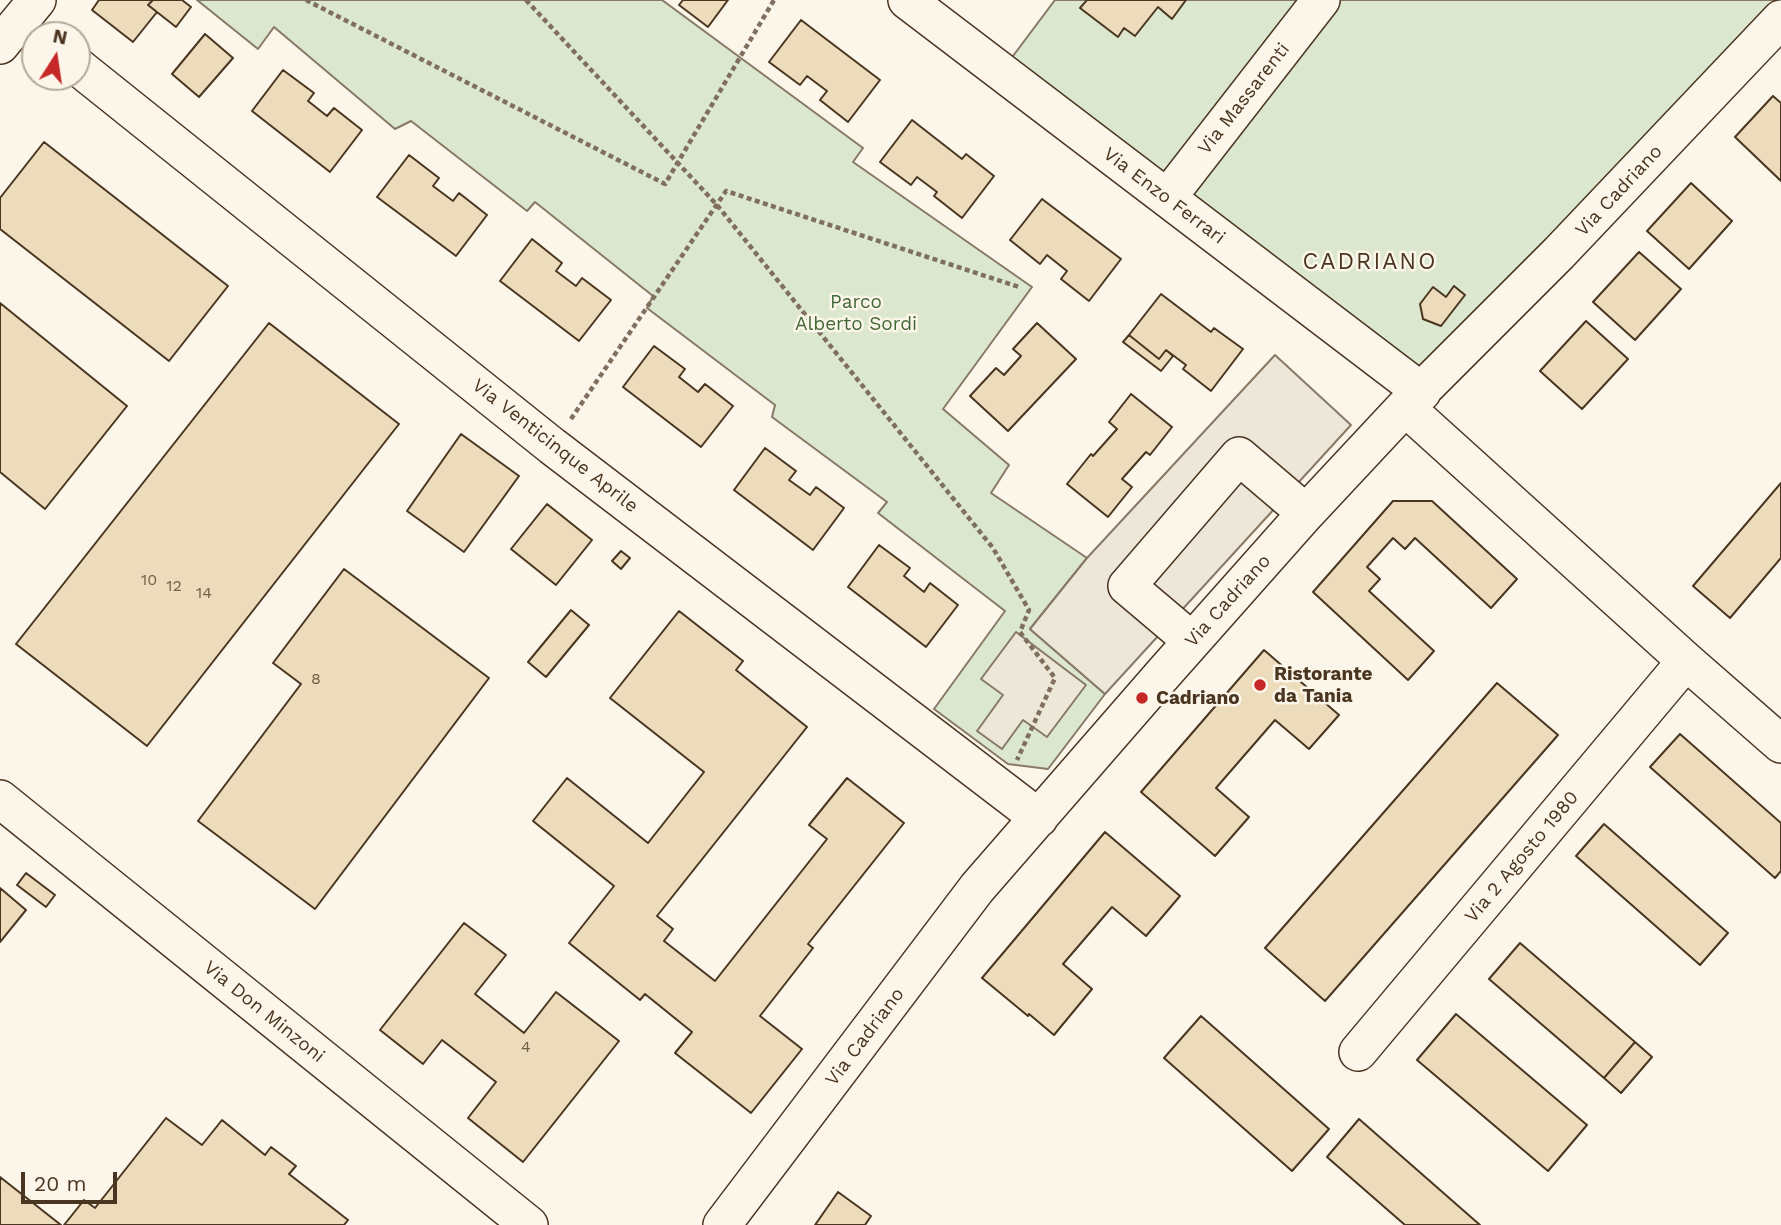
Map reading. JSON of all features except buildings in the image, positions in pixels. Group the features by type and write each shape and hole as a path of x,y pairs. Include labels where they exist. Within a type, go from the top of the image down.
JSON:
{"street":[{"name":"Via Enzo Ferrari","path":"907,0 1167,198 1413,399"},
{"name":"Via Massarenti","path":"1167,198 1321,0"},
{"name":"Via Cadriano","path":"722,1225 977,888 1192,642 1306,513 1413,399 1559,253 1781,19"},
{"name":"Via Venticinque Aprile","path":"91,77 552,446 1039,818"},
{"path":"1413,399 1686,662 1781,744"},
{"path":"1192,642 1127,586 1239,456 1306,513"},
{"name":"Via 2 Agosto 1980","path":"1359,1052 1686,662"},
{"name":"Via Don Minzoni","path":"0,799 528,1225"}],"path":[{"path":"306,0 665,184 774,0"},
{"path":"526,0 717,205 992,548 1029,610 1020,632 1055,678 1003,788"},
{"path":"552,446 726,191 1019,287"}],"green space":[{"name":"Parco Alberto Sordi","path":"197,0 662,0 863,148 853,162 1032,287 943,409 1009,465 991,493 1087,558 1030,629 1105,694 1048,769 1008,764 934,709 1005,611 878,513 887,502 772,417 775,405 647,308 653,296 535,202 527,211 411,121 395,129 274,27 258,49"},
{"path":"1055,0 1781,0 1781,21 1411,406 1001,72"}],"shaded area":[{"path":"1275,355 1351,425 1105,694 1030,629 1087,558"},
{"path":"1016,632 1086,685 1047,737 1023,720 1002,749 977,731 1003,695 981,679"}],"place":[{"name":"Ristorante da Tania","path":"1260,685"},
{"name":"Cadriano","path":"1142,698"}],"district":[{"name":"CADRIANO","path":"1370,262"}]}
